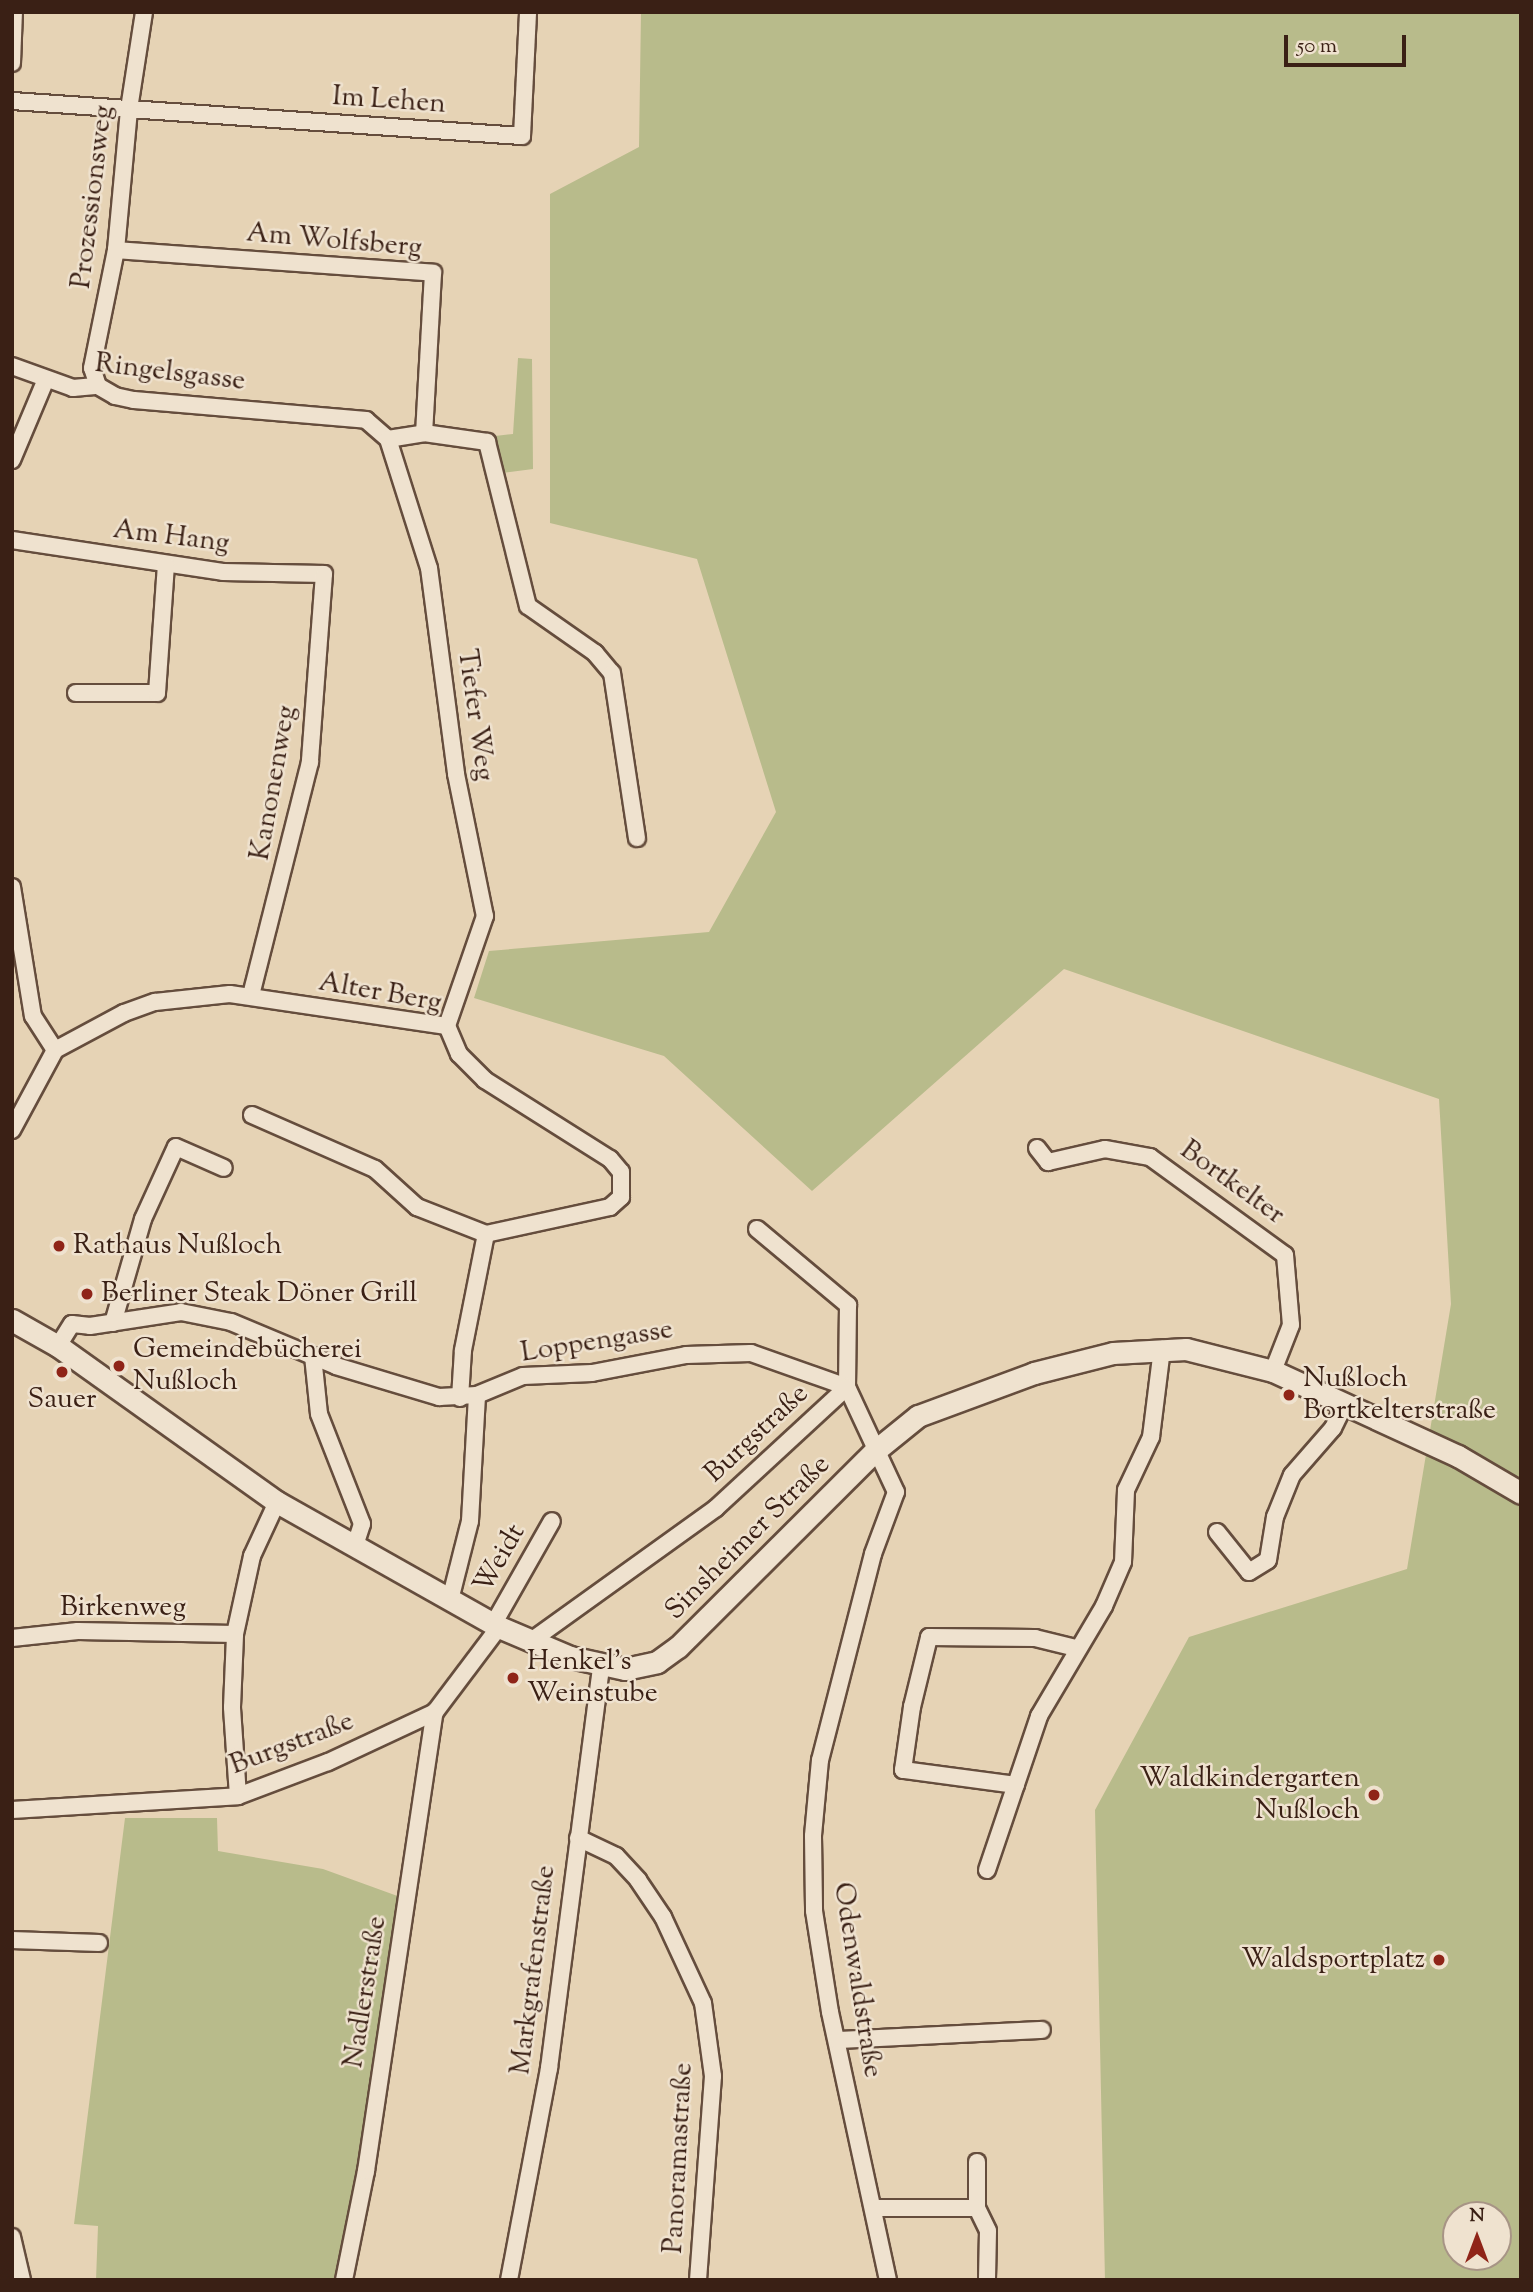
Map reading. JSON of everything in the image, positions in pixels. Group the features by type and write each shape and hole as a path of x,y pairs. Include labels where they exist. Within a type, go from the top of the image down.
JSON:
{"street":[{"path":"12,63 14,12"},
{"name":"Prozessionsweg","path":"98,386 93,356 116,250 129,109 144,12"},
{"name":"Im Lehen","path":"129,109 522,136 528,12"},
{"path":"12,101 129,109"},
{"name":"Am Wolfsberg","path":"116,250 433,273 424,433"},
{"name":"Ringelsgasse","path":"12,366 73,388 98,386 115,396 134,400 366,420 388,439"},
{"path":"12,460 46,379"},
{"path":"388,439 424,433 487,442 528,606 595,653 612,673 637,838"},
{"name":"Tiefer Weg","path":"388,439 429,568 456,774 485,916 447,1026"},
{"name":"Am Hang","path":"12,540 166,565 324,575"},
{"path":"76,693 157,693 166,565"},
{"name":"Kanonenweg","path":"251,996 310,762 324,575"},
{"path":"12,887 33,1016 55,1050 12,1130"},
{"name":"Alter Berg","path":"55,1050 124,1013 155,1002 216,994 251,996 447,1026 459,1054 485,1080 610,1159 621,1172 621,1197 610,1207 486,1234"},
{"path":"252,1115 375,1169 417,1207 486,1234 463,1350 460,1398"},
{"path":"113,1323 143,1219 176,1147 224,1168"},
{"name":"Bortkelter","path":"1037,1148 1048,1162 1105,1149 1150,1157 1285,1255 1291,1325 1273,1371"},
{"path":"757,1229 848,1305 851,1337 846,1387 876,1450"},
{"name":"Loppengasse","path":"58,1346 72,1324 113,1323 198,1314 230,1322 394,1385 460,1398 477,1395 523,1376 592,1373 686,1354 751,1353 846,1387"},
{"name":"Sinsheimer Straße","path":"14,1326 58,1346 277,1502 497,1625 531,1642 601,1665 641,1668 678,1647 876,1450 918,1416 964,1395 1113,1353 1163,1349 1210,1352 1273,1371 1458,1456 1519,1491"},
{"path":"988,1870 1039,1716 1076,1648 1104,1606 1123,1562 1126,1490 1151,1437 1163,1349"},
{"path":"313,1356 319,1414 362,1524 355,1545"},
{"name":"Burgstraße","path":"531,1642 716,1508 846,1387"},
{"path":"450,1600 470,1521 477,1395"},
{"path":"1217,1532 1249,1572 1268,1560 1275,1517 1293,1475 1333,1428 1344,1405"},
{"name":"Odenwaldstraße","path":"876,1450 896,1492 873,1554 820,1760 813,1836 814,1911 837,2039 888,2280"},
{"path":"238,1796 232,1707 235,1634 252,1556 277,1502"},
{"name":"Weidt","path":"497,1625 552,1521"},
{"name":"Burgstraße","path":"12,1810 238,1796 328,1762 435,1712 497,1625"},
{"name":"Birkenweg","path":"12,1638 78,1631 235,1634"},
{"path":"1016,1785 903,1770 912,1707 929,1637 1035,1638 1076,1648"},
{"name":"Markgrafenstraße","path":"509,2280 549,2068 601,1665"},
{"name":"Nadlerstraße","path":"344,2280 368,2156 435,1712"},
{"name":"Panoramastraße","path":"578,1839 609,1852 638,1880 663,1917 703,2003 713,2076 698,2280"},
{"path":"12,1940 99,1942"},
{"path":"837,2039 1042,2030"},
{"path":"977,2162 977,2207 988,2231 987,2280"},
{"path":"873,2208 977,2207"},
{"path":"12,2237 22,2280"}],"green space":[{"path":"641,12 1521,12 1521,2280 1105,2280 1095,1810 1189,1637 1407,1569 1451,1304 1439,1099 1064,969 812,1191 664,1056 474,998 489,951 709,932 776,812 697,559 550,523 550,194 639,147"},
{"path":"518,358 532,359 533,469 502,473 495,436 513,434"},
{"path":"125,1818 217,1818 218,1851 323,1869 403,1898 347,2242 333,2280 96,2280 98,2226 74,2224"}],"place":[{"name":"Rathaus Nußloch","path":"59,1246"},
{"name":"Berliner Steak Döner Grill","path":"87,1294"},
{"name":"Gemeindebücherei Nußloch","path":"119,1366"},
{"name":"Sauer","path":"62,1372"},
{"name":"Nußloch Bortkelterstraße","path":"1289,1395"},
{"name":"Henkel's Weinstube","path":"513,1678"},
{"name":"Waldkindergarten Nußloch","path":"1374,1795"},
{"name":"Waldsportplatz","path":"1439,1960"}]}
